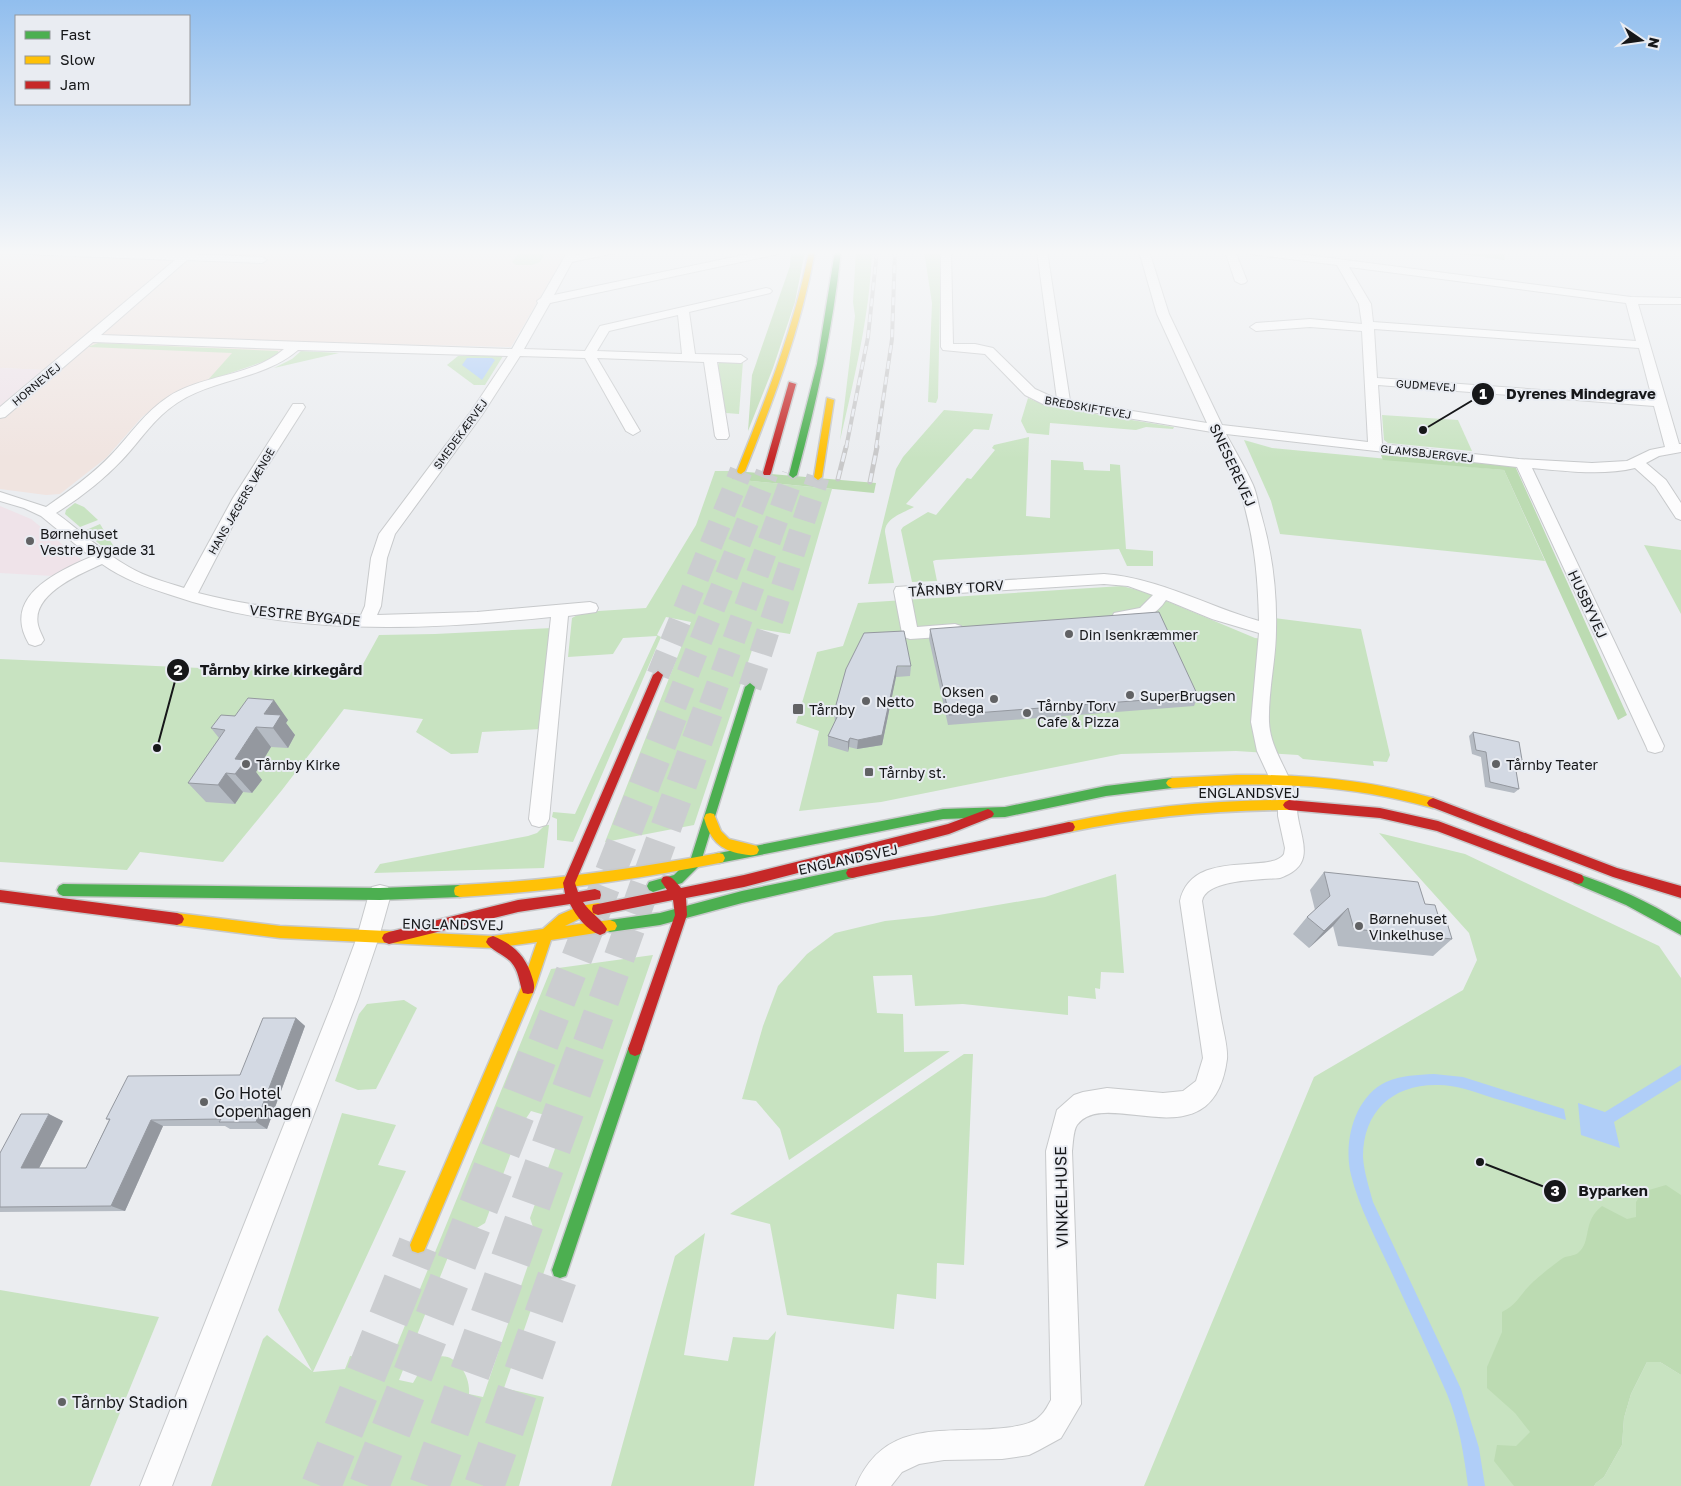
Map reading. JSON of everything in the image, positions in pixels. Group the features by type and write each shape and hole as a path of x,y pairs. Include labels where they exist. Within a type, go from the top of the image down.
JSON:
{"main road":[{"path":"741,471 787,351 796,320"},
{"path":"793,475 811,413 829,320"},
{"path":"767,473 795,373"},
{"path":"818,477 831,391"},
{"path":"600,929 580,912 571,898 569,883 658,675"},
{"path":"642,888 670,883 684,876 696,861 750,687"},
{"name":"ENGLANDSVEJ","path":"0,896 64,890 380,894 488,890 569,883 658,870 696,861 943,814 988,814 1123,788 1186,782 1280,779 1390,792 1442,806 1495,824 1618,876 1681,892"},
{"name":"ENGLANDSVEJ","path":"0,896 280,932 493,942 600,929 681,915 742,897 1119,816 1184,808 1288,805 1380,813 1438,826 1612,892 1664,918 1681,929"},
{"path":"418,1245 528,988 546,935 564,919 580,912 679,895 744,881 949,829 988,814"},
{"path":"710,818 712,830 721,842 729,848 753,850"},
{"path":"560,1270 681,915 679,895 658,870"},
{"path":"378,938 518,906 610,893"},
{"path":"493,942 514,952 523,963 528,988"}],"street":[{"name":"HORNEVEJ","path":"0,414 112,320"},
{"name":"SMEDEKÆRVEJ","path":"366,622 373,606 379,558 387,534 408,502 477,412 516,352 533,320"},
{"path":"589,355 604,329 638,320"},
{"path":"685,320 690,358"},
{"path":"947,320 947,347"},
{"path":"1052,320 1064,404"},
{"name":"SNESEREVEJ","path":"1166,320 1198,392 1246,486 1254,512 1266,572 1268,630 1260,722 1266,751 1280,779 1288,805"},
{"path":"1367,320 1376,448"},
{"path":"1637,320 1660,403 1677,449"},
{"path":"1256,327 1310,323 1644,345"},
{"path":"92,338 741,359"},
{"path":"0,496 46,513 80,489 118,457 148,419 163,406 181,395 207,384 279,361 296,346"},
{"name":"BREDSKIFTEVEJ","path":"947,347 975,348 988,351 1030,392 1048,401 1216,428"},
{"path":"589,355 633,431"},
{"path":"710,359 722,436"},
{"name":"GUDMEVEJ","path":"1372,381 1660,403"},
{"name":"HANS JÆGERS VÆNGE","path":"188,596 240,498 298,407"},
{"name":"GLAMSBJERGVEJ","path":"1216,428 1376,448 1598,468 1630,465 1655,453 1677,449"},
{"name":"HUSBYVEJ","path":"1522,462 1655,746"},
{"path":"1637,462 1661,483 1681,515"},
{"name":"VESTRE BYGADE","path":"46,513 102,558 140,579 188,596 246,610 366,622 463,620 590,608"},
{"path":"35,640 30,632 30,617 33,605 39,594 62,576 102,558"},
{"name":"TÅRNBY TORV","path":"976,628 910,633 902,590 1104,579 1136,582 1218,615 1268,630"},
{"path":"1101,619 1138,616 1148,612 1163,592"},
{"path":"539,818 560,611"},
{"name":"VINKELHUSE","path":"872,1486 876,1478 888,1465 903,1457 919,1455 1002,1466 1021,1464 1038,1457 1051,1443 1061,1425 1066,1404 1060,1130 1066,1116 1077,1106 1090,1101 1105,1100 1165,1107 1179,1106 1192,1102 1203,1094 1210,1084 1215,1058 1191,902 1194,890 1203,882 1216,877 1280,869 1289,864 1294,856 1295,848 1288,816 1288,805"},
{"path":"156,1486 346,999 378,938 380,894"}],"shaded area":[{"path":"0,320 527,320 511,347 294,342 278,355 204,381 167,398 142,417 106,458 60,494 46,495 0,489 0,407 45,370 0,368"},
{"path":"0,368 46,370 0,407"},
{"name":"Børnehuset Vestre Bygade 31","path":"0,506 31,519 84,562 53,576 0,573"}],"green space":[{"path":"771,320 789,320 773,368 748,431 752,375"},
{"path":"854,320 865,320 861,347 840,441"},
{"path":"931,320 940,320 938,398 936,403 928,402"},
{"path":"98,343 278,351 279,353 274,358 207,381 232,353 88,347"},
{"path":"301,351 339,353 274,368 292,359"},
{"path":"458,356 503,356 485,385 474,385 447,365"},
{"path":"743,361 739,414 726,413 717,367 719,363"},
{"path":"1028,398 1047,406 1174,427 1173,429 1146,427 1136,430 1050,423 1049,435 1027,433 1021,421"},
{"path":"944,410 993,414 989,430 974,429 906,504 914,507 895,516 888,523 885,532 894,583 868,584 896,469 903,457"},
{"path":"1382,415 1458,420 1472,451 1388,443 1384,440"},
{"path":"1029,437 1026,516 1050,518 1051,460 1083,462 1084,470 1110,471 1110,464 1120,465 1126,549 1153,551 1153,566 1127,566 1119,549 936,560 933,561 937,581 912,582 901,530 903,527 928,512 936,515 967,478 971,479 995,450 992,448 994,445"},
{"path":"1244,440 1272,448 1504,470 1545,561 1280,534 1271,501"},
{"path":"1381,455 1515,466 1627,715 1618,720 1504,470 1383,460"},
{"path":"715,471 736,471 733,479 832,489 790,634 759,629 694,825 605,842 691,622 666,617 657,635 661,637 573,842 557,840 557,819 552,817 553,812 575,814 657,636 623,638 613,654 568,657 572,618 583,612 646,608 696,525"},
{"path":"736,471 876,483 874,493 732,479"},
{"path":"75,503 84,507 98,520 80,527 65,514 66,510"},
{"path":"100,524 116,550 110,553 84,531"},
{"path":"1644,545 1681,550 1681,614"},
{"path":"1122,586 1145,592 1255,638 1266,639 1267,617 1361,629 1390,755 1387,762 1373,761 1374,766 1303,759 1298,755 1236,751 1121,754 881,802 799,811 819,731 796,723 817,652 843,646 858,603"},
{"path":"552,628 542,729 482,732 478,753 451,754 416,732 423,719 344,709 282,790 223,862 140,852 127,870 0,862 0,659 357,675 379,635"},
{"path":"545,825 549,825 544,868 374,873 380,864 528,836 537,833"},
{"path":"1379,833 1465,854 1659,946 1681,978 1681,1242 1561,1486 1144,1486 1314,1077 1463,990 1477,960 1469,933"},
{"path":"1116,874 1124,973 1101,972 1100,989 1095,988 1096,999 1068,996 1068,1015 963,1004 915,1006 912,975 873,976 877,1013 903,1014 904,1052 950,1051 789,1160 780,1129 756,1101 742,1099 763,1026 778,986 807,954 835,933 885,921 933,916 1045,897"},
{"path":"653,955 504,1388 544,1397 519,1486 211,1486 263,1339 267,1335 312,1371 278,1310 342,1113 396,1125 378,1165 406,1171 313,1372 345,1369 350,1356 390,1362 551,969","holes":["531,1111 565,1121 530,1218 537,1239 483,1397 469,1394 469,1386 463,1370 452,1359 445,1356 437,1357 426,1363 413,1383 399,1380 454,1242 485,1223 521,1126"]},
{"path":"404,1000 417,1008 376,1089 358,1090 335,1081 359,1014 367,1004"},
{"path":"964,1054 973,1054 964,1265 937,1263 936,1299 897,1294 894,1329 787,1315 770,1224 730,1214"},
{"path":"1666,1185 1681,1195 1681,1375 1660,1362 1647,1362 1631,1394 1624,1418 1622,1445 1604,1477 1594,1486 1514,1486 1494,1461 1497,1445 1516,1446 1530,1432 1515,1413 1487,1388 1487,1367 1502,1332 1502,1312 1512,1306 1532,1283 1552,1266 1563,1258 1578,1253 1585,1243 1592,1218 1602,1206 1627,1219 1636,1217 1636,1202 1642,1192"},
{"path":"705,1233 684,1355 728,1361 733,1337 768,1340 776,1331 754,1486 611,1486 675,1256"},
{"name":"Tårnby Stadion","path":"0,1290 159,1317 90,1486 0,1486"},
{"path":"1647,1362 1660,1362 1681,1375 1681,1486 1594,1486 1604,1477 1622,1445 1624,1418 1631,1394"}],"water":[{"path":"467,358 492,358 495,360 482,380 462,365"},
{"path":"1681,1065 1681,1080 1614,1122 1620,1148 1581,1135 1578,1103 1605,1112"},
{"path":"1434,1074 1463,1077 1564,1109 1566,1120 1473,1091 1445,1085 1422,1086 1407,1089 1394,1095 1384,1103 1368,1126 1364,1141 1363,1157 1373,1202 1461,1389 1479,1448 1485,1486 1468,1486 1455,1416 1447,1394 1363,1211 1354,1187 1349,1162 1350,1135 1359,1110 1366,1098 1386,1082 1410,1076"}],"building":[{"path":"1159,612 1198,696 949,715 930,629"},
{"name":"Netto","path":"904,631 911,666 897,666 882,735 858,740 850,738 848,742 828,736 839,713 834,712 846,669 864,633"},
{"path":"248,698 274,700 264,714 281,715 273,728 256,727 235,759 246,760 235,774 226,773 218,785 188,783 225,730 211,728 221,715 235,716"},
{"name":"Tårnby Teater","path":"1473,732 1519,742 1522,760 1514,758 1519,789 1490,782 1486,752 1476,750"},
{"path":"1324,872 1418,882 1425,904 1435,905 1438,915 1445,916 1452,939 1354,929 1348,908 1324,931 1307,917 1330,896"},
{"name":"Go Hotel Copenhagen","path":"263,1018 296,1018 256,1122 219,1122 221,1119 151,1120 111,1206 0,1207 0,1153 21,1114 49,1114 21,1168 86,1168 110,1119 106,1119 128,1076 240,1075"}],"tunnel":[{"path":"658,675 741,471"},
{"path":"675,706 767,473"},
{"path":"710,706 793,475"},
{"path":"750,687 818,477"},
{"path":"543,1044 676,705"},
{"path":"588,1044 710,705"},
{"path":"369,1486 543,1042"},
{"path":"429,1486 589,1042"},
{"path":"321,1486 418,1245"},
{"path":"484,1486 560,1270"}],"railway":[{"path":"846,448 870,320"},
{"path":"876,448 892,339 893,320"},
{"path":"838,479 846,447"},
{"path":"870,482 877,447"}],"traffic: fast":[{"path":"793,475 808,419 829,320"},
{"path":"653,886 678,879 696,861 750,687"},
{"path":"719,858 943,814 1005,812 1106,791 1172,783"},
{"path":"610,926 660,919 742,897 852,873"},
{"path":"1578,879 1631,901 1681,929"},
{"path":"63,890 380,894 460,891"},
{"path":"560,1270 635,1049"}],"traffic: slow":[{"path":"741,471 783,363 796,320"},
{"path":"818,477 830,400"},
{"path":"1172,783 1237,779 1304,780 1370,788 1402,794 1433,803"},
{"path":"1069,827 1096,821 1206,807 1289,805"},
{"path":"710,818 716,834 724,843 736,848 753,850"},
{"path":"460,891 590,880 719,858"},
{"path":"418,1245 528,988 546,935 564,919 580,912 598,909"},
{"path":"177,919 280,932 493,942 610,926"}],"traffic: jam":[{"path":"767,473 792,384"},
{"path":"600,929 580,909 573,897 569,883 658,675"},
{"path":"1433,803 1617,874 1681,892"},
{"path":"1289,805 1380,813 1438,826 1578,879"},
{"path":"598,909 744,881 949,829 988,814"},
{"path":"852,873 1069,827"},
{"path":"635,1049 681,915 679,895 667,881"},
{"path":"389,938 518,906 595,895"},
{"path":"0,896 177,919"},
{"path":"493,942 518,960 524,971 528,988"}],"place":[{"name":"Dyrenes Mindegrave","path":"1423,430"},
{"name":"Børnehuset Vestre Bygade 31","path":"30,541"},
{"name":"Din Isenkræmmer","path":"1069,634"},
{"name":"SuperBrugsen","path":"1130,695"},
{"name":"Oksen Bodega","path":"994,699"},
{"name":"Netto","path":"866,701"},
{"name":"Tårnby","path":"798,709"},
{"name":"Tårnby Torv Cafe & Pizza","path":"1027,713"},
{"name":"Tårnby kirke kirkegård","path":"157,748"},
{"name":"Tårnby Kirke","path":"246,764"},
{"name":"Tårnby Teater","path":"1496,764"},
{"name":"Tårnby st.","path":"869,772"},
{"name":"Børnehuset Vinkelhuse","path":"1359,926"},
{"name":"Go Hotel Copenhagen","path":"204,1102"},
{"name":"Byparken","path":"1480,1162"},
{"name":"Tårnby Stadion","path":"62,1402"}]}
